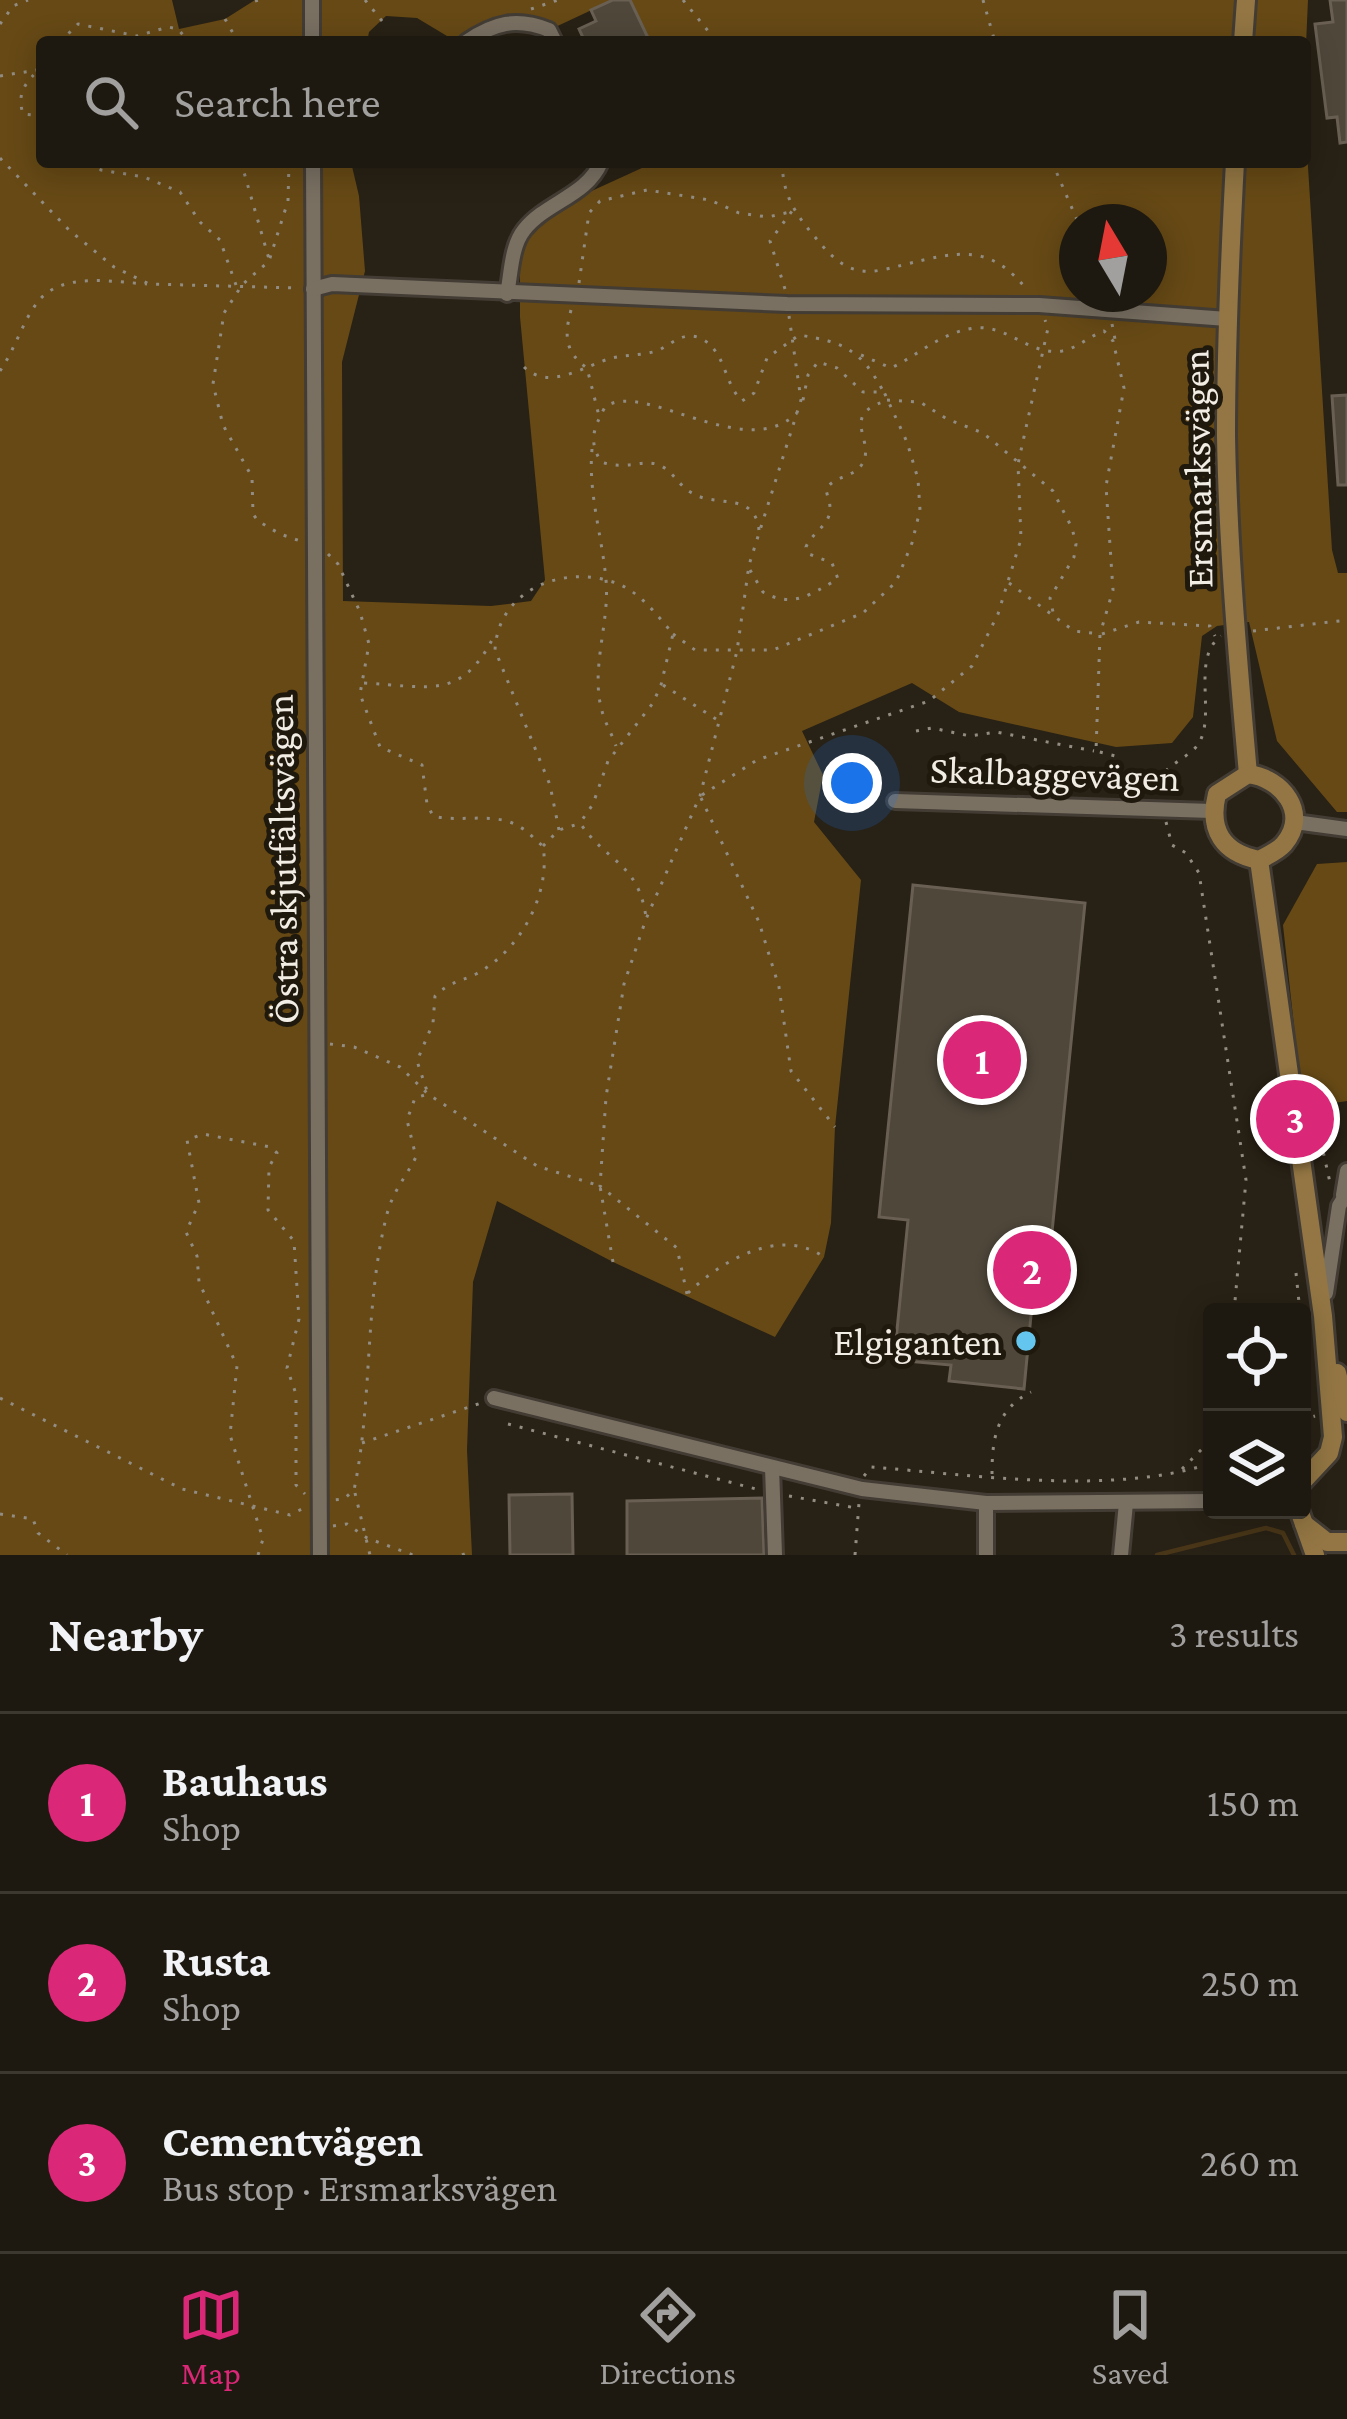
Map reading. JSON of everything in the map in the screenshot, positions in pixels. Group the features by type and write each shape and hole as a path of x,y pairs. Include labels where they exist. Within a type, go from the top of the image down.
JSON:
{"main road":[{"path":"1243,36 1246,0"},
{"name":"Ersmarksvägen","path":"1235,168 1227,319 1231,578 1248,774"},
{"path":"1248,774 1266,777 1281,787 1291,801 1295,822 1283,845 1259,860 1236,856 1220,838 1212,812 1216,794 1248,774"},
{"path":"1259,860 1323,1316 1333,1436 1329,1453 1311,1471"},
{"path":"1323,1316 1347,1412"},
{"path":"1311,1474 1347,1462"},
{"path":"1300,1519 1315,1555"},
{"path":"1303,1519 1327,1542 1347,1542"}],"street":[{"path":"312,0 312,36"},
{"path":"475,36 491,26 513,22 549,30 552,36"},
{"name":"Östra skjutfältsvägen","path":"313,168 320,1555"},
{"path":"507,294 523,231 592,180 599,168"},
{"path":"313,289 332,284 787,304 1059,306"},
{"path":"1136,312 1227,319"},
{"name":"Skalbaggevägen","path":"895,801 1212,812"},
{"path":"1295,822 1347,829"},
{"path":"1323,1316 1347,1171"},
{"path":"494,1398 862,1489 986,1503 1203,1501"},
{"path":"772,1468 775,1555"},
{"path":"986,1503 986,1555"},
{"path":"1121,1555 1126,1503"}],"path":[{"path":"8,0 13,6"},
{"path":"0,24 13,6 28,0"},
{"path":"365,0 387,27"},
{"path":"683,0 712,36"},
{"path":"983,0 993,36"},
{"path":"225,20 234,36"},
{"path":"66,36 77,25 136,36 168,27 184,36"},
{"path":"0,76 36,69"},
{"path":"36,72 21,88 20,101 23,114 36,115"},
{"path":"0,158 68,230 114,267 149,284"},
{"path":"98,168 144,177 180,192 200,222 220,240 240,286"},
{"path":"243,168 269,261"},
{"path":"289,168 288,201 269,261 240,286 224,313 212,384 218,410 252,477 251,505 258,521 313,546 338,564 369,644 360,694 373,735 380,747 422,765 433,816 517,824 543,846"},
{"path":"700,796 757,760 929,701 972,666 998,614 1021,539 1018,464 1048,328 1039,305 1001,262 976,254 932,257 876,271 856,270 826,250 792,212 782,168"},
{"path":"1055,168 1070,204"},
{"path":"599,417 587,368 566,346 589,213 600,201 647,190 710,200 739,213 769,217 792,212"},
{"path":"614,1262 600,1186 606,1097 624,984 646,919 700,796 737,651 748,565 801,400 787,304 770,241 792,212"},
{"path":"0,371 19,345 38,301 70,282 313,289"},
{"path":"1096,752 1100,634 1113,590 1106,486 1124,388 1110,312"},
{"path":"524,367 542,376 572,375 693,336 715,351 734,394 742,401 754,393 767,358 799,334 837,341 891,368 944,336 979,328 994,328 1042,351 1076,347 1090,335 1104,332 1113,341 1118,358"},
{"path":"364,683 436,687 462,680 481,664 496,633 526,592 545,580 577,576 607,581 637,596 695,650 773,650 863,613 896,582 920,510 918,479 888,400 859,354"},
{"path":"617,749 601,708 607,581 589,482 593,430 605,407 626,399 709,424 777,427 798,412 808,375 818,362 837,368 863,392 884,392"},
{"path":"748,565 754,582 777,600 806,598 838,579 832,563 809,554 806,547 831,509 826,489 862,464 866,454 862,415 888,400 920,402 983,434 1053,490 1072,528 1074,557 1050,598 1053,612"},
{"path":"592,447 601,462 624,468 655,463 671,471 692,494 732,500 748,508 758,520 759,532"},
{"path":"1007,582 1074,631 1100,634 1139,622 1160,626 1201,623 1210,626 1216,639"},
{"path":"1249,632 1347,620"},
{"path":"496,633 495,650 550,785 559,830"},
{"path":"428,1094 417,1061 433,1023 435,996 449,982 476,974 516,937 544,886 543,846 559,830 580,823 593,804 608,761 662,685 673,634"},
{"path":"1222,635 1209,651 1204,733 1196,750 1178,758 1166,771 1165,808 1172,844 1186,853 1199,873 1246,1180 1235,1303"},
{"path":"662,685 719,721"},
{"path":"880,719 887,727"},
{"path":"916,731 932,728 970,736 996,732 1115,756"},
{"path":"700,796 759,922 779,987 791,1071 835,1127"},
{"path":"580,823 637,881 646,919"},
{"path":"317,1043 354,1047 400,1067 428,1094 537,1166 600,1186 677,1248 687,1294 714,1268 746,1252 811,1248 824,1257"},
{"path":"370,1555 354,1490 373,1294 387,1214 400,1178 416,1157 407,1120 410,1109 415,1098 428,1094"},
{"path":"1313,1106 1332,1190 1345,1194"},
{"path":"258,1555 263,1539 230,1436 237,1366 199,1282 196,1256 186,1232 200,1202 187,1140 203,1134 269,1147 277,1153 269,1167 268,1210 294,1240 299,1319 287,1368 296,1394 296,1485 305,1494 322,1499 344,1499 354,1490"},
{"path":"1296,1273 1299,1303"},
{"path":"992,1476 997,1423 1030,1391"},
{"path":"0,1398 182,1489 290,1515 322,1499"},
{"path":"360,1443 494,1398"},
{"path":"1311,1417 1316,1416"},
{"path":"508,1424 773,1493 858,1508 855,1555"},
{"path":"1180,1471 1203,1448"},
{"path":"865,1471 872,1467 1060,1479 1203,1465"},
{"path":"0,1514 33,1519 38,1532 68,1555"},
{"path":"320,1528 347,1524 367,1538 413,1555"},
{"path":"462,1555 472,1551"}],"shaded area":[{"path":"0,0 172,0 179,29 225,19 255,0 613,0 549,30 531,23 487,36 447,36 417,18 386,16 368,36 36,36 36,168 352,168 365,271 342,362 343,601 491,606 531,601 545,580 520,317 520,249 541,225 585,194 642,168 1308,168 1332,550 1338,573 1347,573 1347,812 1337,812 1277,741 1249,622 1217,626 1202,636 1193,717 1172,743 1116,747 959,712 912,683 802,731 823,775 814,822 861,880 835,1127 831,1223 824,1257 775,1337 613,1262 497,1201 473,1282 467,1450 472,1555 0,1555"},
{"path":"630,0 1308,0 1306,36 647,36"},
{"path":"1347,862 1347,1101 1303,1108 1283,925 1317,864"}],"building":[{"path":"613,0 630,0 647,36 582,36 579,29 596,21 591,10"},
{"path":"1330,0 1347,0 1347,142 1340,143 1337,117 1327,118 1315,24 1333,22"},
{"path":"1347,395 1347,485 1338,485 1332,396"},
{"path":"913,885 1085,903 1052,1232 1039,1231 1024,1389 949,1381 951,1365 894,1360 908,1220 879,1217"},
{"path":"572,1494 573,1555 510,1555 509,1495"},
{"path":"762,1498 764,1555 627,1555 627,1501"}],"waterway":[{"path":"1157,1555 1266,1528 1283,1533 1294,1555"}],"place":[{"name":"Bauhaus","path":"982,1060"},
{"name":"Cementvägen","path":"1295,1119"},
{"name":"Rusta","path":"1032,1270"},
{"name":"Elgiganten","path":"1026,1341"}]}
